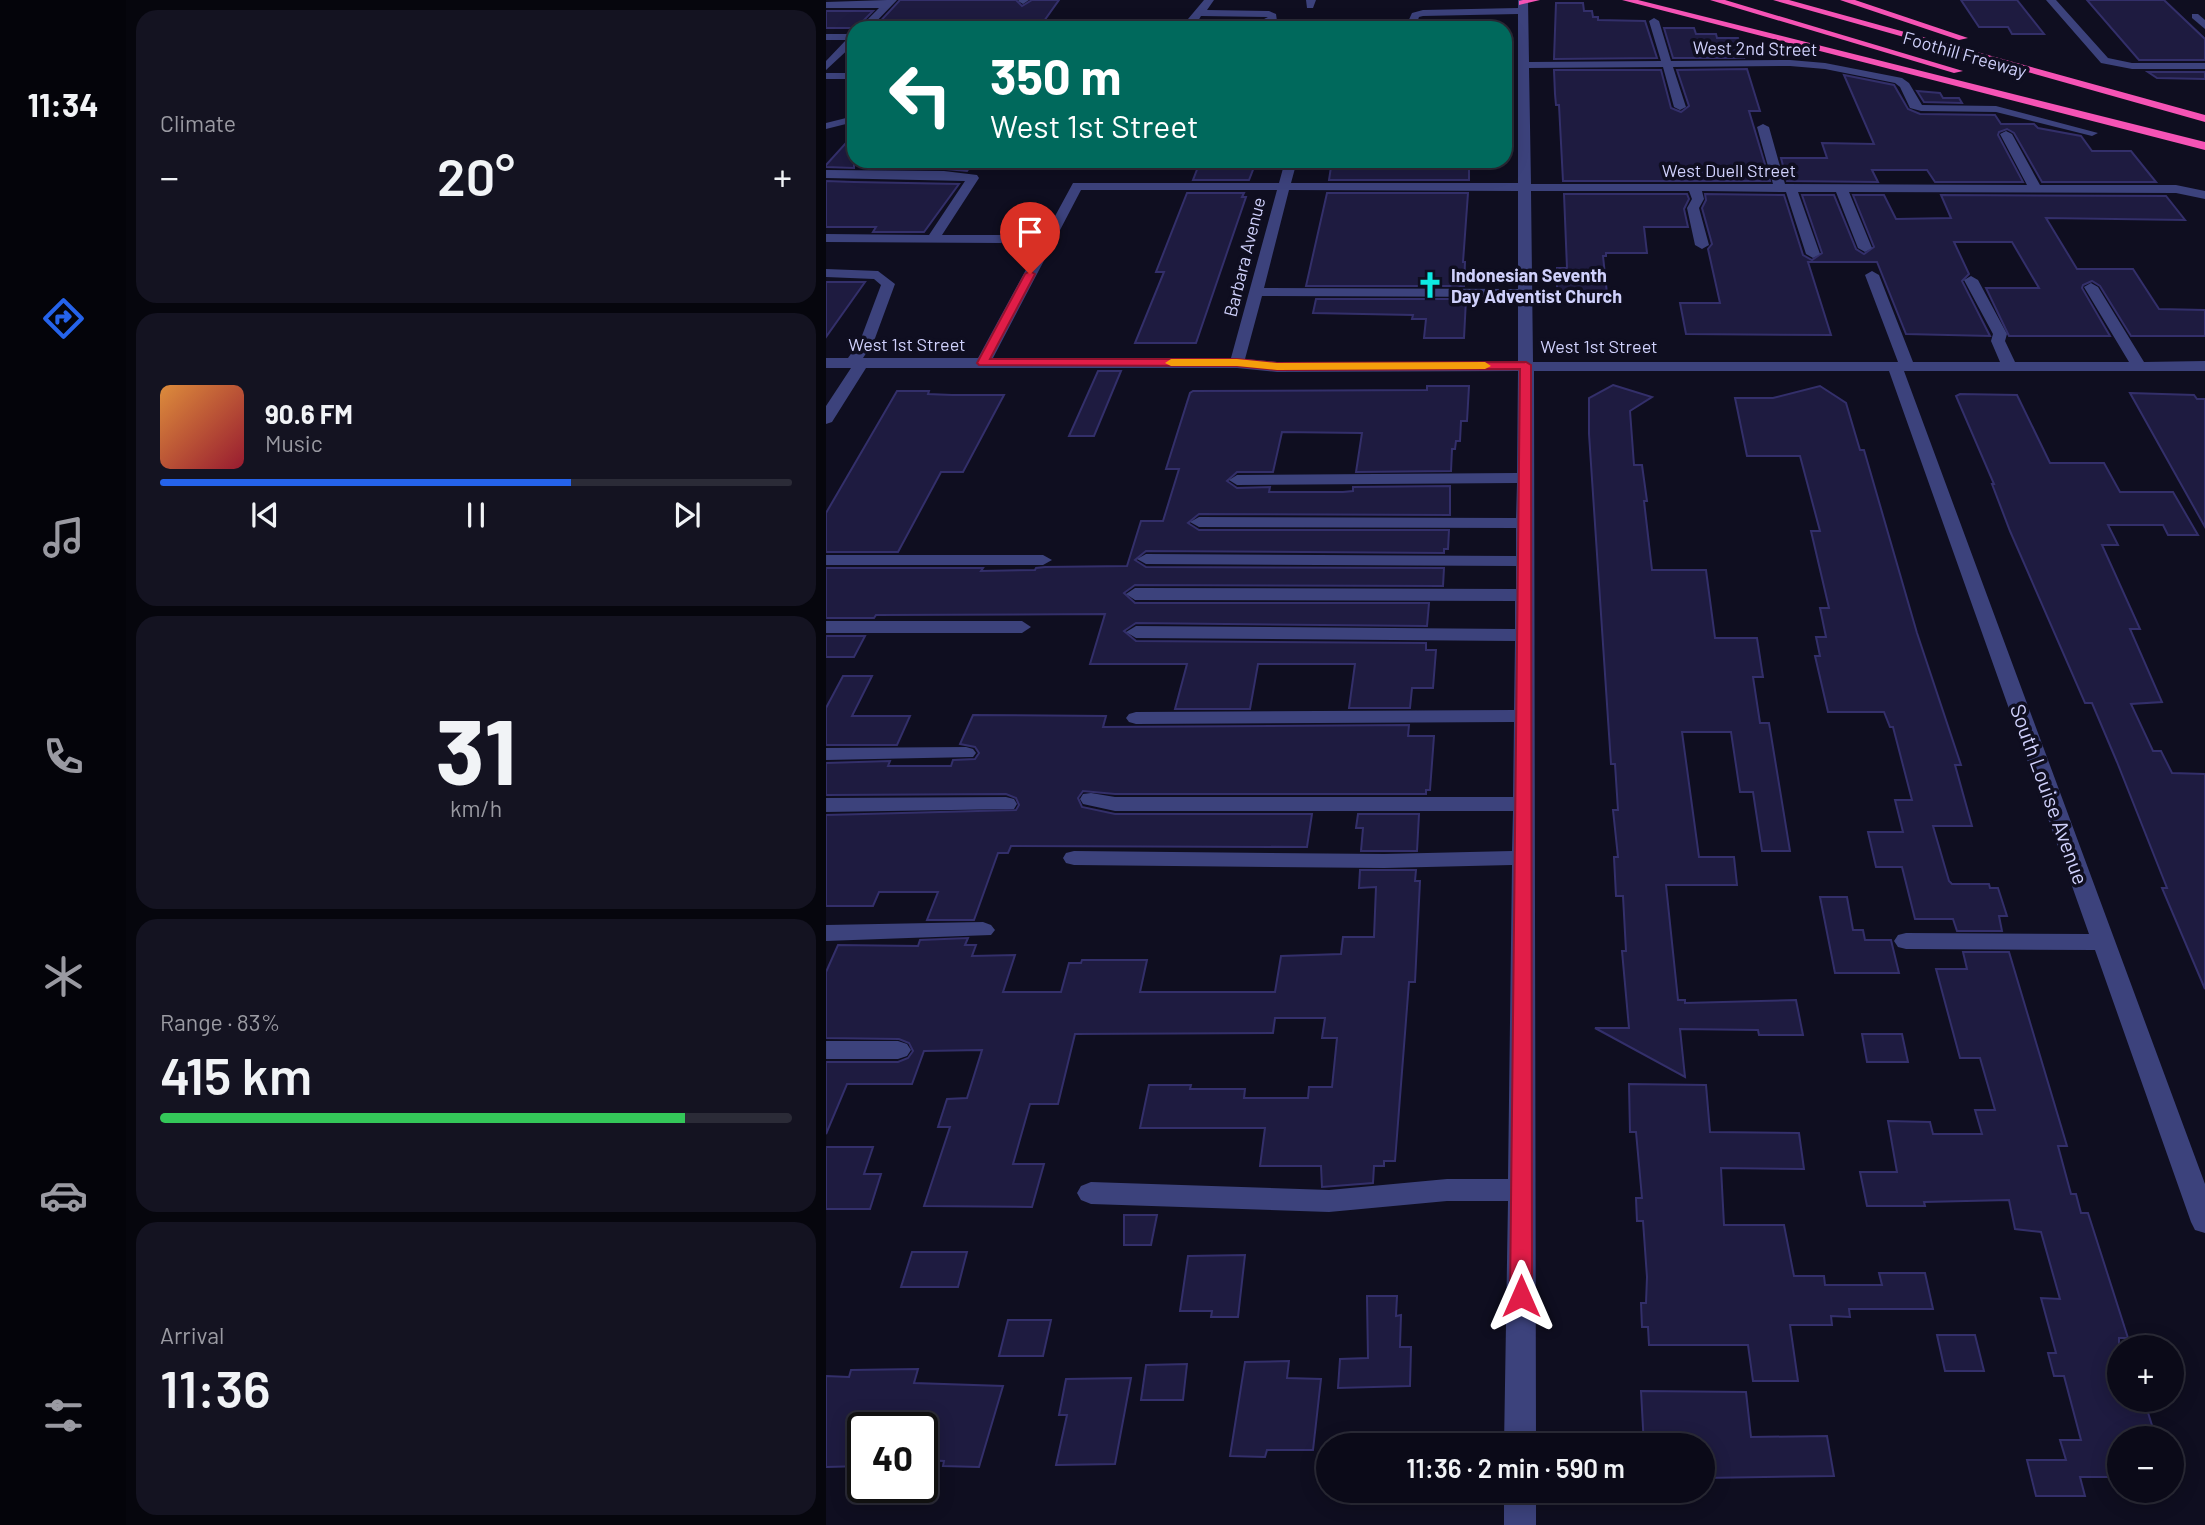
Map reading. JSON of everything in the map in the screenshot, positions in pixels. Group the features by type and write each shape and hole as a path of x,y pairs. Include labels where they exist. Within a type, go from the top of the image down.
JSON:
{"highway":[{"path":"1627,0 2205,144"},
{"name":"Foothill Freeway","path":"1715,0 2205,144"},
{"name":"Foothill Freeway","path":"1778,0 2205,119"},
{"path":"1845,0 1970,40"},
{"path":"1982,44 2137,93 2180,112"},
{"path":"2023,68 2034,80 2205,131"},
{"path":"2060,101 2083,102"},
{"path":"2174,125 2205,131"}],"street":[{"path":"2051,0 2105,61 2112,64 2205,66"},
{"path":"1412,21 1415,15 1423,13 1525,3 1518,32 1524,65 1526,365 1520,1433"},
{"path":"826,5 886,6"},
{"path":"826,12 886,6"},
{"path":"871,21 886,6"},
{"path":"1193,21 1204,6 1273,16 1272,21"},
{"path":"2195,16 2205,26"},
{"path":"1654,21 1680,107"},
{"path":"826,37 847,38"},
{"path":"826,67 847,45"},
{"path":"826,51 841,51"},
{"name":"West 2nd Street","path":"1524,65 1790,63 1825,66 1898,80 1905,85 1914,106 1920,108 1996,109 2092,133"},
{"path":"826,76 847,76"},
{"path":"826,127 847,121"},
{"path":"1763,127 1813,254"},
{"path":"2006,134 2035,188"},
{"name":"Barbara Avenue","path":"1237,363 1288,168"},
{"path":"826,174 944,175 973,178 933,238"},
{"name":"West Duell Street","path":"983,363 1077,186 2176,189 2205,195"},
{"path":"1695,187 1698,199 1693,208 1702,245"},
{"path":"1841,188 1865,248"},
{"path":"826,239 1001,239"},
{"path":"826,273 878,275 888,284 857,363 826,419"},
{"name":"South Louise Avenue","path":"1872,275 1901,366 2205,1222"},
{"path":"1971,280 2000,334 1998,341 2010,366"},
{"path":"2091,287 2139,366"},
{"path":"1255,292 1525,293"},
{"name":"West 1st Street","path":"826,363 1237,363 1277,367 2205,366"},
{"path":"1237,480 1525,478"},
{"path":"1199,522 1525,523"},
{"path":"826,560 1043,559"},
{"path":"1146,559 1525,561"},
{"path":"1135,594 1525,595"},
{"path":"826,627 1022,627"},
{"path":"1136,632 1524,635"},
{"path":"1136,718 1524,716"},
{"path":"826,754 966,753"},
{"path":"1091,799 1129,804 1524,804"},
{"path":"826,805 1006,804"},
{"path":"1074,858 1384,861 1523,859"},
{"path":"826,933 983,930"},
{"path":"1906,940 2104,942"},
{"path":"826,1050 898,1051"},
{"path":"1091,1194 1329,1201 1447,1190 1521,1190"},
{"path":"1520,1503 1520,1525"}],"building":[{"path":"900,0 1016,0 1022,6 1032,0 1059,0 1044,21 880,21"},
{"path":"1961,0 2017,0 2044,34 2012,34 2008,27 1979,27"},
{"path":"2087,0 2164,0 2205,39 2205,60 2139,60"},
{"path":"1556,3 1583,3 1584,11 1592,11 1593,17 1598,17 1598,20 1645,21 1657,58 1554,59"},
{"path":"826,11 873,11 863,21 847,21 847,28 826,28"},
{"path":"1664,28 1694,28 1696,34 1738,38 1744,58 1673,58"},
{"path":"1747,69 1760,111 1749,111 1770,181 1563,181 1559,105 1556,105 1554,70 1661,70 1671,108 1681,112 1689,106 1677,70"},
{"path":"2148,72 2205,72 2205,79 2157,78"},
{"path":"1844,75 1894,85 1908,109 1920,114 1995,115 2001,124 2034,124 2038,128 2081,136 2092,151 2131,151 2156,182 2042,182 2014,133 2007,129 1998,135 2023,182 1935,182 1927,170 1872,170 1878,182 1787,181 1781,158 1827,158 1822,143 1874,144"},
{"path":"1917,91 1940,93 1943,98 1959,98 1962,103 1924,102"},
{"path":"847,142 847,168 826,165"},
{"path":"934,168 969,168 967,171"},
{"path":"1198,168 1254,168 1249,180 1193,180"},
{"path":"1331,168 1469,168 1469,180 1329,180"},
{"path":"826,181 959,184 924,232 873,232 876,227 826,227"},
{"path":"1187,193 1244,193 1242,197 1246,197 1196,343 1135,343 1164,272 1156,272"},
{"path":"1327,193 1468,193 1464,286 1306,286"},
{"path":"1564,194 1687,194 1689,199 1684,209 1688,227 1644,227 1647,253 1606,253 1606,256 1603,256 1608,303 1557,296 1557,268 1567,268"},
{"path":"1705,194 1784,195 1803,255 1812,260 1822,253 1802,195 1834,195 1856,249 1864,254 1874,247 1853,195 1884,195 1896,219 1951,218 1941,195 2166,196 2185,220 2046,218 2077,269 2133,269 2159,309 2205,310 2205,336 2131,336 2100,286 2092,281 2082,288 2110,336 2009,336 1986,288 2039,288 2012,242 1954,242 1969,274 1962,281 1990,336 1906,334 1877,262 1808,262 1831,335 1686,334 1680,303 1720,303 1708,249 1712,244 1702,208 1706,200"},
{"path":"826,282 865,282 826,337"},
{"path":"1316,299 1466,299 1464,338 1424,338 1426,319 1412,319 1413,315 1313,313"},
{"path":"1098,371 1121,371 1094,436 1069,436"},
{"path":"1613,385 1652,397 1630,411 1634,465 1642,465 1647,501 1644,501 1652,570 1706,570 1715,638 1757,638 1763,677 1753,677 1760,723 1769,723 1790,851 1762,851 1753,792 1740,792 1731,732 1682,732 1699,857 1734,857 1737,885 1666,885 1678,1000 1685,1000 1685,1003 1796,1000 1803,1035 1759,1035 1758,1030 1680,1029 1685,1077 1595,1028 1629,1028 1622,951 1626,951 1623,896 1616,896 1614,857 1618,857 1613,810 1618,810 1615,764 1611,764 1589,434 1589,398"},
{"path":"1427,386 1469,386 1467,421 1461,421 1460,441 1456,441 1455,449 1452,449 1451,471 1356,472 1362,433 1282,432 1273,472 1237,472 1227,481 1237,488 1270,487 1269,492 1343,492 1353,491 1353,487 1450,486 1450,515 1199,514 1188,523 1199,530 1449,530 1448,549 1444,549 1444,553 1146,551 1135,560 1146,567 1444,568 1443,586 1135,585 1124,593 1135,603 1429,603 1427,626 1136,623 1124,631 1136,641 1426,643 1426,650 1436,650 1433,688 1412,688 1410,708 1349,708 1355,664 1258,664 1250,709 1175,709 1187,664 1090,664 1105,614 876,615 874,618 826,618 826,568 983,568 981,571 1127,566 1141,521 1163,521 1179,469 1166,469 1190,393 1193,391 1427,390"},
{"path":"1820,386 1846,403 1860,450 1864,450 1917,633 1961,765 1955,765 1972,826 1933,826 1949,881 1952,884 1989,884 1990,888 1998,888 2007,916 1999,916 2002,931 1957,931 1953,919 1915,919 1902,867 1876,867 1868,832 1903,832 1895,800 1912,800 1893,727 1890,727 1884,712 1828,712 1815,656 1820,656 1816,637 1826,637 1820,608 1829,608 1811,531 1820,531 1800,456 1747,456 1735,398 1773,398"},
{"path":"897,391 1004,395 963,472 941,472 898,552 826,552 826,513"},
{"path":"2130,393 2194,395 2197,399 2205,399 2205,527"},
{"path":"2017,395 2050,463 2104,463 2120,492 2173,492 2198,535 2168,535 2163,525 2108,525 2118,545 2102,545 2140,629 2130,629 2162,702 2131,704 2153,751 2161,751 2172,773 2205,774 2205,989 2162,888 2167,888 2092,703 2085,703 2010,531 1994,484 1956,396"},
{"path":"826,636 865,636 854,657 826,657"},
{"path":"843,676 872,676 852,716 910,716 897,745 826,745 826,708"},
{"path":"973,715 1106,716 1103,727 1409,725 1408,736 1434,736 1430,790 1426,790 1426,794 1115,794 1083,791 1078,798 1082,807 1115,814 1312,814 1307,847 1011,846 1008,853 998,853 974,920 927,920 938,892 879,892 873,906 826,906 826,815 1016,810 1019,805 1016,798 1006,794 826,795 826,763 890,761 888,766 951,766 953,760 975,759 979,753 975,747 960,744"},
{"path":"1358,814 1419,814 1417,851 1361,851 1363,828 1356,828"},
{"path":"1360,870 1416,870 1415,881 1420,881 1415,982 1409,982 1395,1161 1384,1161 1384,1166 1374,1166 1373,1183 1322,1187 1321,1166 1260,1166 1265,1128 1140,1128 1149,1085 1191,1085 1190,1089 1245,1089 1244,1098 1308,1098 1309,1087 1332,1087 1337,1038 1322,1038 1325,1018 1275,1018 1273,1033 1075,1034 1058,1104 1030,1104 1013,1164 1044,1164 1032,1207 924,1206 950,1127 938,1127 947,1099 967,1098 982,1050 924,1051 912,1084 847,1084 826,1134 826,1062 898,1062 908,1058 913,1051 909,1043 899,1039 826,1038 826,972 838,945 918,946 920,940 968,938 965,945 976,945 972,956 1015,955 1003,992 1061,992 1069,963 1081,963 1082,960 1147,960 1140,992 1275,992 1281,956 1341,954 1343,937 1374,937 1376,887 1359,888"},
{"path":"1820,897 1847,897 1853,930 1863,930 1865,940 1891,940 1899,973 1835,973"},
{"path":"1963,952 2009,952 2067,1146 2058,1146 2071,1194 2076,1194 2081,1213 2088,1213 2127,1335 2107,1335 2107,1412 2148,1412 2152,1426 2107,1426 2107,1477 2080,1477 2085,1496 2036,1496 2027,1460 2066,1460 2060,1440 2081,1440 2064,1376 2054,1376 2048,1353 2056,1353 2041,1298 2060,1299 2041,1232 2015,1229 2009,1200 1924,1202 1925,1206 1867,1206 1860,1172 1897,1172 1888,1121 1930,1122 1933,1134 1982,1134 1975,1110 1995,1110 1980,1058 1960,1058 1936,969 1967,969"},
{"path":"1862,1034 1902,1034 1908,1062 1867,1062"},
{"path":"1629,1084 1706,1085 1710,1132 1799,1133 1804,1169 1721,1168 1724,1225 1784,1225 1794,1276 1824,1276 1825,1285 1882,1285 1879,1273 1925,1273 1933,1309 1849,1309 1850,1317 1831,1316 1832,1325 1790,1325 1798,1381 1753,1381 1748,1345 1649,1345 1648,1327 1642,1327 1641,1303 1646,1303 1647,1277 1643,1221 1637,1221 1636,1198 1642,1198 1636,1132 1630,1132"},
{"path":"826,1147 873,1147 864,1174 881,1174 870,1209 826,1209"},
{"path":"1124,1215 1157,1215 1151,1245 1124,1245"},
{"path":"912,1252 967,1252 958,1287 901,1287"},
{"path":"1245,1255 1238,1317 1211,1317 1212,1311 1180,1311 1188,1256"},
{"path":"1367,1296 1397,1296 1396,1316 1401,1315 1400,1347 1411,1347 1410,1386 1338,1388 1340,1359 1368,1358"},
{"path":"1008,1320 1051,1320 1043,1356 999,1356"},
{"path":"1937,1335 1975,1335 1984,1371 1945,1371"},
{"path":"1289,1361 1287,1378 1321,1379 1313,1450 1267,1450 1265,1457 1230,1456 1245,1362"},
{"path":"1187,1364 1183,1400 1141,1400 1146,1365"},
{"path":"918,1369 914,1383 1003,1386 979,1467 943,1466 944,1461 938,1461 938,1412 847,1412 847,1466 826,1467 826,1376 849,1377 851,1370"},
{"path":"1131,1378 1115,1464 1056,1465 1067,1415 1059,1415 1066,1379"},
{"path":"1641,1391 1746,1392 1751,1437 1827,1436 1834,1476 1715,1478 1715,1433 1643,1433"}],"slow traffic":[{"path":"1171,363 1237,363 1277,367 1485,366"}],"place":[{"name":"Indonesian Seventh Day Adventist Church","path":"1430,285"}],"route":[{"path":"1030,274 983,363 1237,363 1277,367 1526,365 1521,1296"}]}
